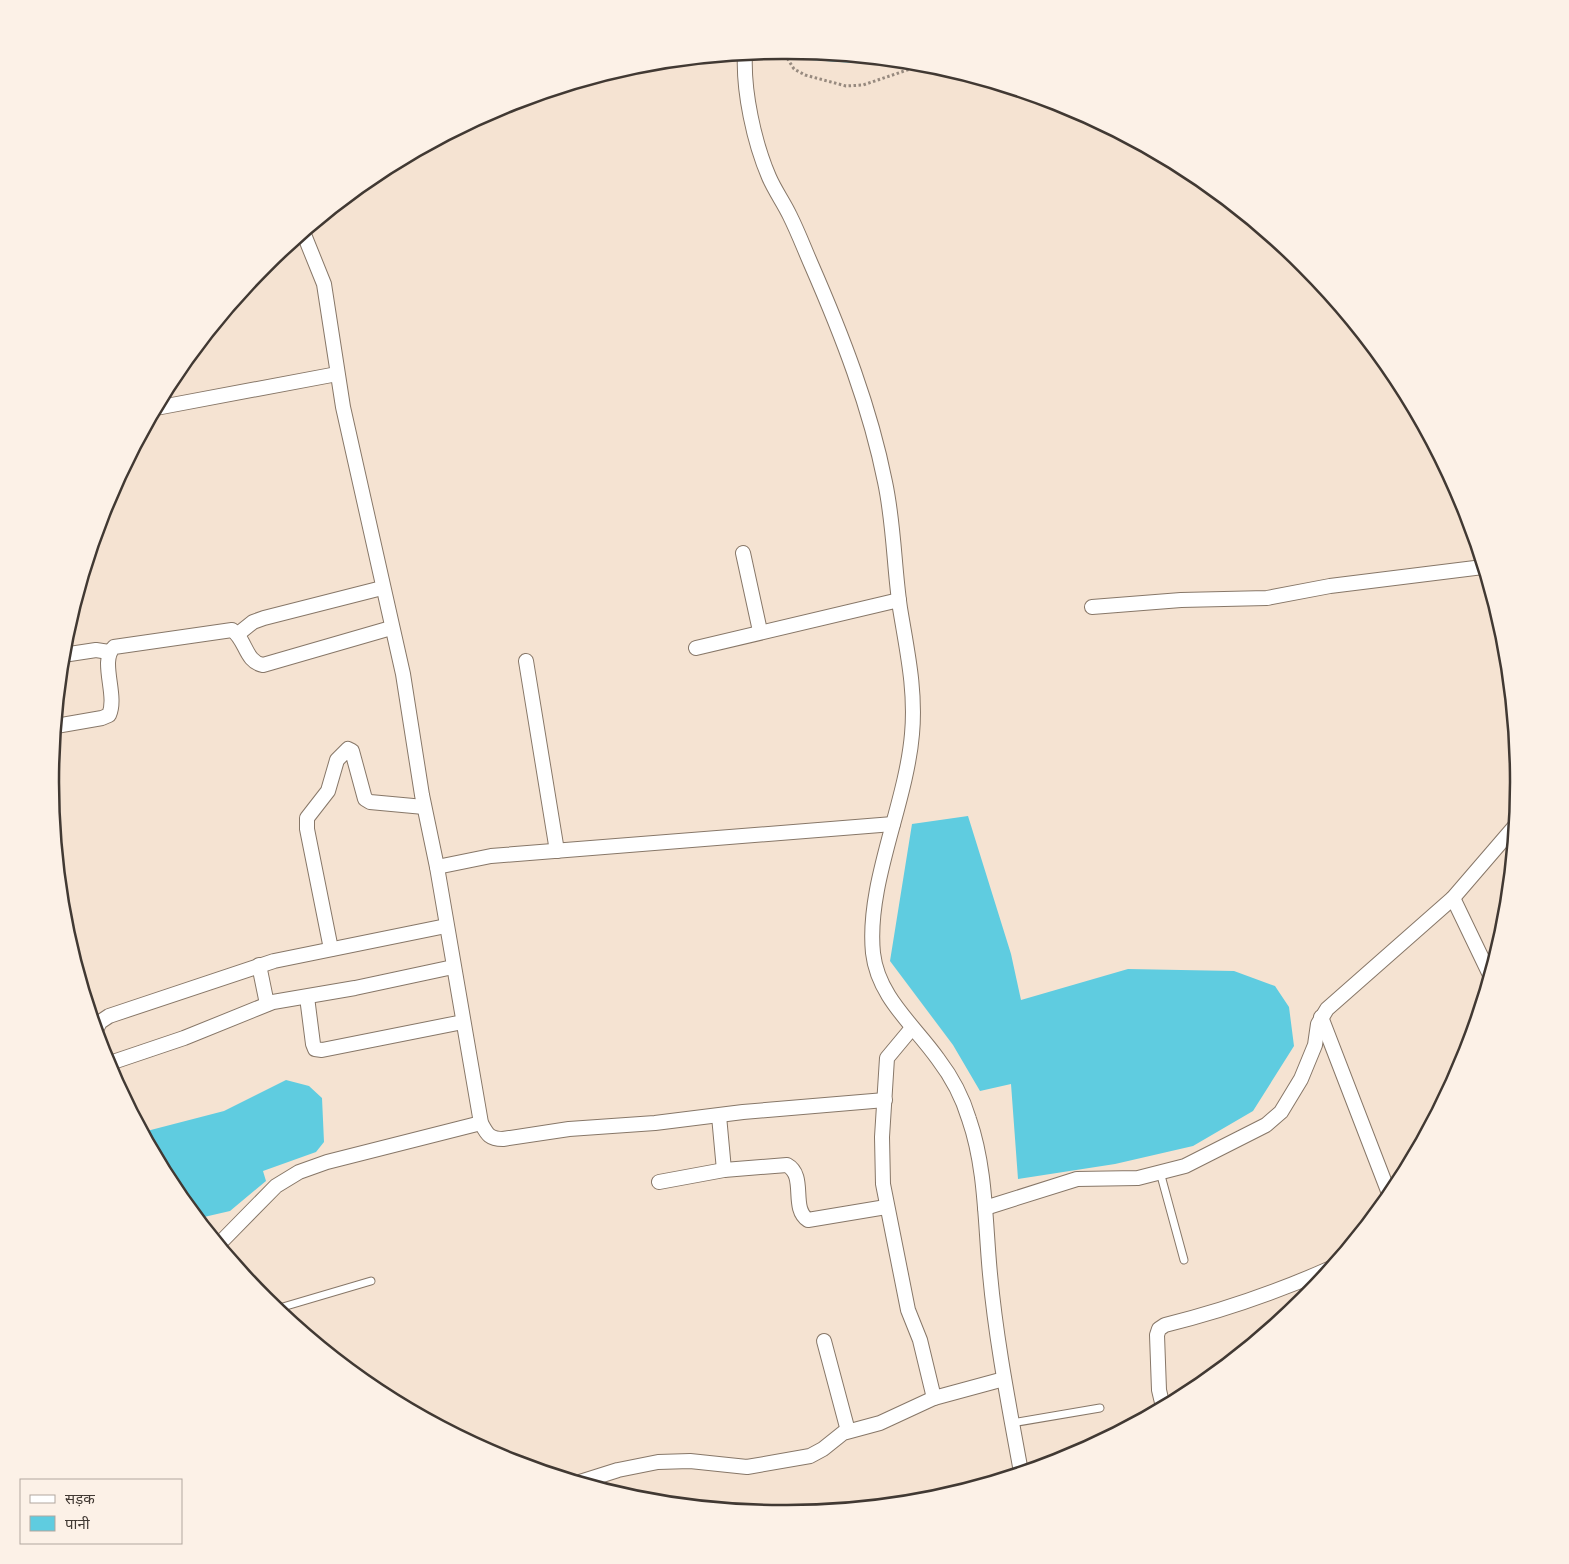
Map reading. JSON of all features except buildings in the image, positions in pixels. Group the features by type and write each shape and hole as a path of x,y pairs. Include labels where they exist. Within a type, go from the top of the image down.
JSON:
{"street":[{"path":"745,60 745,79 757,145 767,174 791,218 837,324 873,430 887,488 899,600 912,668 912,734 903,791 893,824 874,908 873,953 877,975 882,986 912,1028 938,1058 965,1109 979,1160 992,1292 1019,1467"},
{"path":"305,238 324,284 337,374 382,588 403,674 424,807 437,867 462,1022 481,1123 490,1138 503,1139 569,1129 885,1100"},
{"path":"164,406 337,374"},
{"path":"743,553 760,631"},
{"path":"1092,607 1181,600 1267,598 1330,586 1478,568"},
{"path":"238,634 254,622 264,618 382,588"},
{"path":"696,648 760,631 899,600"},
{"path":"71,654 96,650 109,652 121,645 225,629 232,630 238,634 251,659 256,664 263,665 391,628"},
{"path":"61,725 109,715 113,701 108,660 109,652"},
{"path":"526,661 556,851"},
{"path":"331,950 307,829 307,818 328,791 337,760 348,749 352,751 362,794 370,802 424,807"},
{"path":"437,867 491,856 893,824"},
{"path":"985,1208 1077,1179 1126,1179 1196,1162 1275,1119 1306,1070 1315,1046 1321,1017 1366,973 1453,898 1509,834"},
{"path":"1453,898 1486,967"},
{"path":"100,1022 109,1016 260,965 446,926"},
{"path":"260,965 267,1004"},
{"path":"115,1061 184,1038 267,1004 453,967"},
{"path":"307,997 313,1044 315,1048 322,1050 462,1022"},
{"path":"1321,1017 1386,1186"},
{"path":"912,1028 888,1058 882,1138 886,1207 908,1310 920,1340 934,1398"},
{"path":"719,1116 724,1170"},
{"path":"223,1240 276,1186 299,1172 327,1162 481,1123"},
{"path":"659,1182 724,1170 788,1165 796,1173 800,1210 803,1217 808,1220 886,1207"},
{"path":"1161,1400 1159,1390 1157,1335 1159,1329 1165,1325 1222,1310 1316,1275"},
{"path":"824,1341 848,1431"},
{"path":"589,1479 618,1470 658,1462 690,1461 747,1467 810,1456 848,1431 880,1423 934,1398 1004,1379"}],"lane":[{"path":"1160,1172 1184,1260"},
{"path":"285,1306 371,1281"},
{"path":"1012,1423 1100,1408"}],"path":[{"path":"788,59 794,69 846,86 863,85 908,70"}],"water":[{"path":"811,60 834,60 877,65"},
{"path":"968,816 1011,954 1021,1000 1128,969 1234,971 1275,986 1289,1007 1294,1046 1253,1111 1193,1146 1115,1164 1018,1179 1011,1084 980,1091 953,1045 890,961 912,824"},
{"path":"286,1080 309,1086 322,1098 324,1142 316,1152 263,1171 266,1181 230,1211 204,1217 181,1184 149,1131 224,1111"}]}
